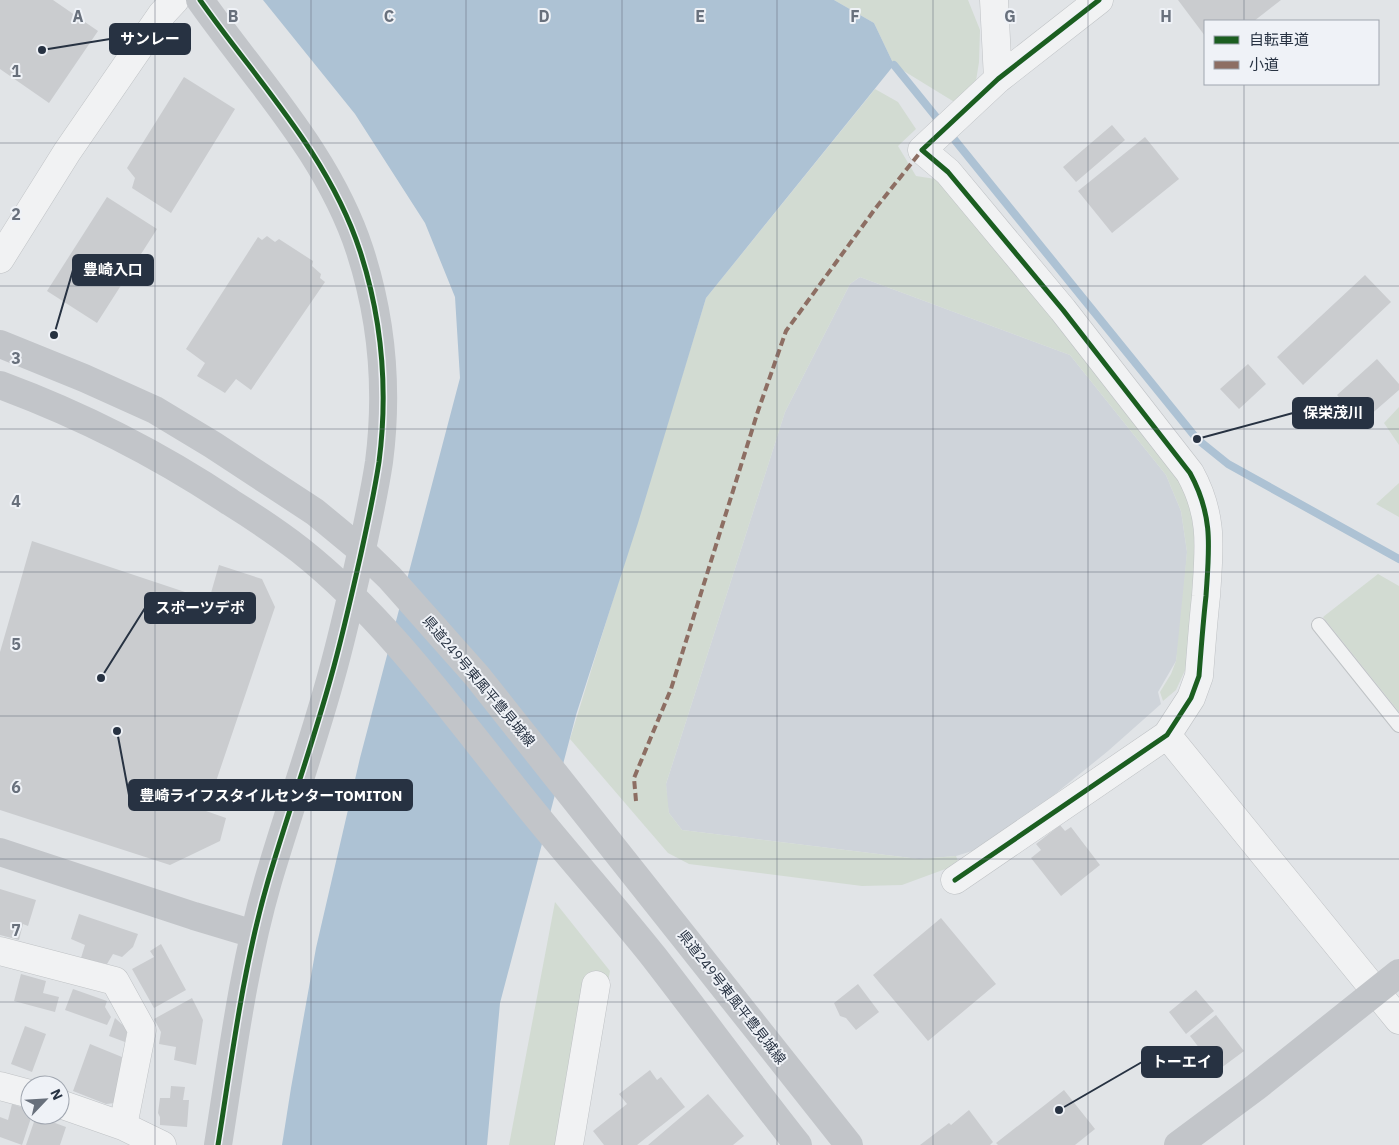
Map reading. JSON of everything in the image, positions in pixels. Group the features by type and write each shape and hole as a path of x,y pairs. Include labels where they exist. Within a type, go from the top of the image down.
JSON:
{"main road":[{"path":"200,0 302,136 317,159 343,209 360,250 370,284 380,342 383,379 379,460 362,550 332,675 267,882 254,934 218,1145"},
{"name":"県道249号東風平豊見城線","path":"0,344 155,410 213,445 315,512 362,550 390,578 478,676 850,1145"},
{"path":"0,385 48,402 123,438 189,475 262,522 300,550 352,595 375,618 448,705 559,845 652,956 798,1145"},
{"path":"0,852 254,934"},
{"path":"1178,1145 1256,1087 1399,973"}],"street":[{"path":"0,259 67,152 162,14 175,0"},
{"path":"994,0 998,79"},
{"path":"956,880 1167,735 1191,698 1199,676 1210,542 1206,513 1200,492 1190,473 1069,318 948,172 922,150 998,79 1099,0"},
{"path":"1167,735 1399,1020"},
{"path":"0,951 115,982 142,1030 124,1126"},
{"path":"569,1145 596,985"},
{"path":"0,1086 20,1091"},
{"path":"70,1107 124,1126 162,1145"}],"lane":[{"path":"1318,626 1399,725"}],"shaded area":[{"path":"834,0 968,0 980,30 979,62 975,87 956,103 894,65 874,23"},
{"path":"875,89 898,102 916,129 898,146 916,176 942,180 1177,475 1190,502 1196,521 1192,655 1176,690 1163,701 1160,692 1171,674 1176,661 1187,552 1181,511 1166,475 1070,355 860,277 850,284 785,412 666,784 669,813 682,830 919,859 956,856 959,864 902,885 862,886 689,864 668,853 570,739 706,298"},
{"path":"860,277 1070,355 1166,475 1181,511 1187,552 1181,626 1176,661 1158,692 1161,704 1108,751 1023,820 985,847 956,856 919,859 682,830 669,813 667,802 666,784 785,412 850,284"},
{"path":"1399,407 1399,445 1384,423"},
{"path":"1399,483 1399,517 1376,504"},
{"path":"1378,574 1399,586 1399,712 1323,617"},
{"path":"555,902 610,971 578,1145 509,1145"}],"water":[{"path":"263,0 834,0 874,23 894,65 706,298 638,523 576,715 500,1003 487,1145 282,1145 316,948 360,758 460,378 455,297 425,223 355,114"}],"building":[{"path":"0,0 53,0 98,31 49,103 0,69"},
{"path":"1178,0 1281,0 1255,20 1204,20 1204,35"},
{"path":"184,77 235,109 171,213 132,188 135,178 127,168"},
{"path":"1112,125 1125,140 1076,182 1063,167"},
{"path":"1145,137 1179,179 1112,233 1078,191"},
{"path":"107,197 157,229 97,323 47,291"},
{"path":"267,236 275,242 279,239 313,261 312,266 321,274 320,278 325,282 251,390 236,379 225,393 197,376 205,363 186,349 258,237 262,240"},
{"path":"1365,275 1391,302 1303,385 1277,357"},
{"path":"1377,359 1399,384 1399,390 1361,423 1337,395"},
{"path":"1248,364 1266,384 1239,409 1220,389"},
{"path":"32,541 209,600 219,565 262,579 275,607 206,811 226,818 220,841 170,865 0,810 0,652"},
{"path":"1060,825 1065,831 1071,827 1100,865 1061,896 1031,858 1041,850 1036,844"},
{"path":"0,889 36,900 28,926 23,924 19,940 0,935"},
{"path":"79,914 138,934 133,947 122,957 113,954 107,964 81,958 85,945 71,939"},
{"path":"941,918 996,984 928,1041 873,975"},
{"path":"161,944 186,990 154,1008 132,969 154,957 150,951"},
{"path":"21,974 46,981 43,993 59,997 55,1012 14,1001"},
{"path":"858,984 879,1012 856,1030 846,1018 840,1016 834,1003"},
{"path":"73,989 107,1001 105,1007 111,1017 107,1025 65,1010"},
{"path":"1196,990 1214,1011 1186,1034 1169,1012"},
{"path":"192,998 203,1020 196,1065 174,1060 176,1047 159,1044 161,1032 154,1019"},
{"path":"1216,1015 1244,1051 1217,1071 1190,1036"},
{"path":"115,1018 125,1027 127,1032 125,1042 109,1036"},
{"path":"25,1026 46,1034 32,1072 11,1064"},
{"path":"90,1044 122,1057 115,1103 106,1104 73,1091"},
{"path":"650,1070 657,1080 661,1077 685,1107 637,1145 604,1145 593,1131 627,1104 619,1094"},
{"path":"171,1086 185,1087 183,1100 189,1100 187,1127 160,1125 158,1113 160,1098 170,1098"},
{"path":"1064,1090 1095,1129 1075,1145 998,1145 996,1143"},
{"path":"708,1094 744,1136 733,1145 648,1145"},
{"path":"12,1104 20,1107 20,1125 29,1125 22,1145 0,1137 0,1117 8,1120"},
{"path":"969,1110 993,1142 990,1145 920,1145 949,1123 951,1125"},
{"path":"33,1125 61,1125 66,1127 60,1145 26,1145"}],"waterway":[{"path":"894,65 1197,439 1228,464 1399,559"}],"marked path":[{"path":"636,801 634,778 671,689 758,411 786,331 875,209 922,150"}],"cycle path":[{"path":"200,0 290,120 311,151 347,216 360,251 374,303 383,382 382,436 373,498 331,677 259,913 239,1012 218,1145"},
{"path":"955,880 1167,735 1191,698 1199,676 1209,548 1203,504 1190,473 1063,310 948,172 922,150 998,79 1099,0"}],"place":[{"name":"サンレー","path":"42,50"},
{"name":"豊崎入口","path":"54,335"},
{"name":"保栄茂川","path":"1197,439"},
{"name":"スポーツデポ","path":"101,678"},
{"name":"豊崎ライフスタイルセンターTOMITON","path":"117,731"},
{"name":"トーエイ","path":"1059,1110"}]}
